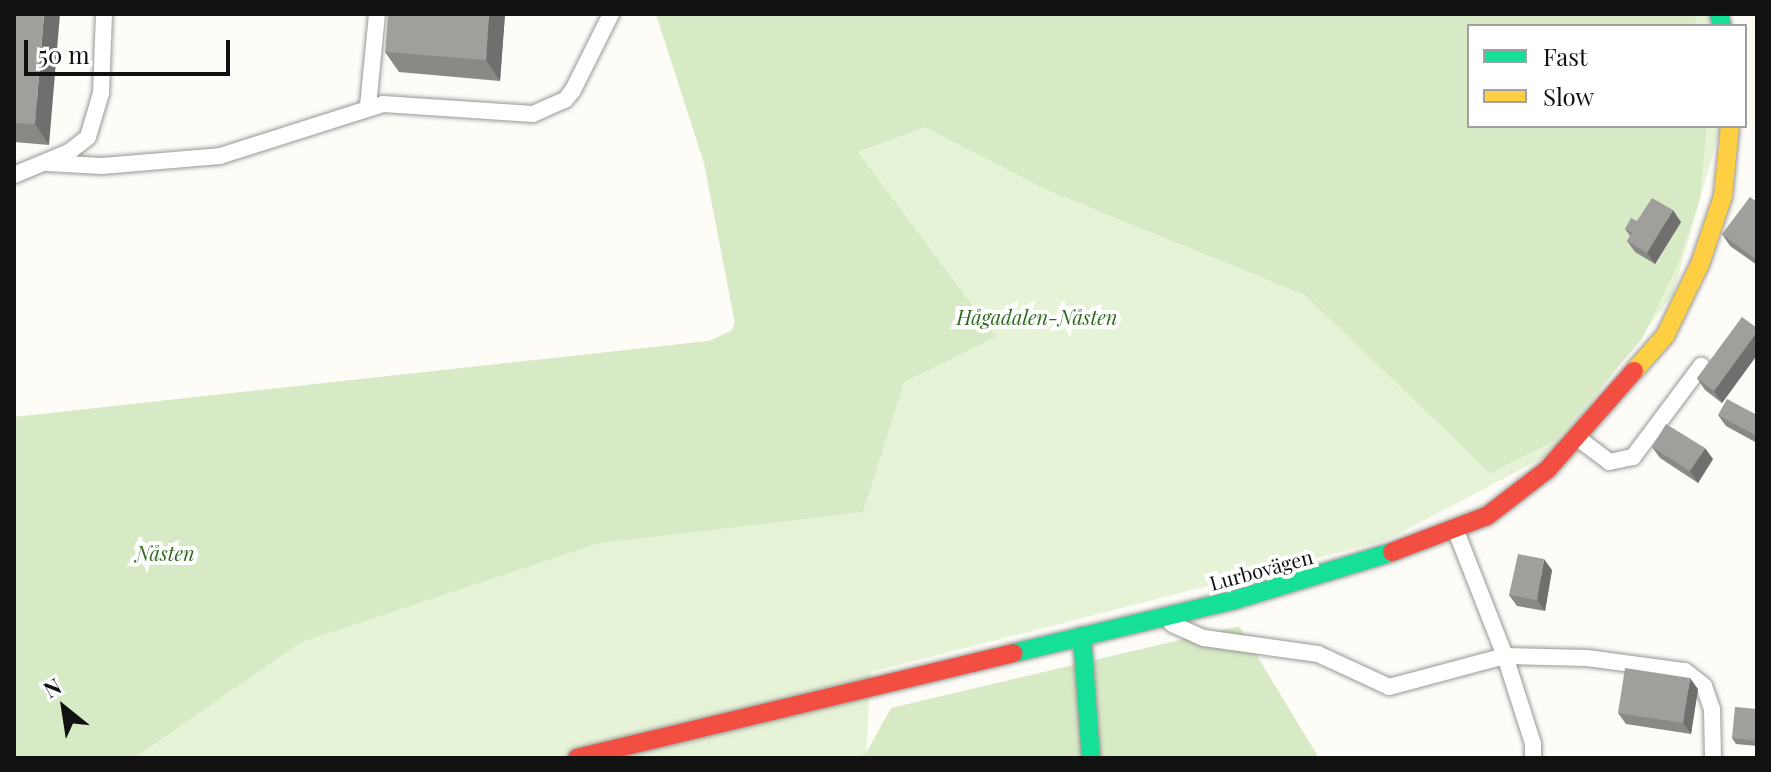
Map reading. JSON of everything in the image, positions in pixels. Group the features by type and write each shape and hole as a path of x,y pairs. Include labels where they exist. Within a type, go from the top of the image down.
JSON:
{"street":[{"name":"Lurbovägen","path":"577,758 1159,618 1353,567 1456,531 1487,516 1547,470 1665,336 1693,279 1723,196 1730,128"},
{"path":"1082,636 1091,758"}],"lane":[{"path":"14,175 47,163 88,137 101,93 104,14"},
{"path":"368,106 377,14"},
{"path":"47,163 102,166 220,156 368,106 533,114 545,110 573,90 611,14"},
{"path":"1578,438 1609,462 1633,457 1701,366"},
{"path":"1456,531 1505,656 1533,744 1533,758"},
{"path":"1159,618 1204,638 1318,654 1389,687 1505,656 1587,658 1685,671 1704,686 1712,709 1713,758"}],"green space":[{"name":"Nåsten","path":"656,14 1707,14 1712,24 1467,24 1467,128 1720,128 1673,294 1554,452 1387,540 871,672 866,753 853,758 14,758 14,417 709,341 731,331 735,323 704,163"},
{"name":"Nåsten","path":"656,14 1694,14 1697,24 1467,24 1467,128 1707,128 1700,199 1677,267 1642,339 1554,441 1490,473 1305,295 1045,189 925,127 858,152 996,337 904,382 863,512 600,543 301,642 134,758 14,758 14,417 709,341 731,331 735,323 704,163"},
{"path":"1239,626 1319,758 853,758 866,753 891,708"}],"building":[{"path":"14,14 44,14 35,124 14,123"},
{"path":"388,14 489,14 486,60 385,52"},
{"path":"1750,197 1757,202 1757,260 1722,234"},
{"path":"1652,198 1673,210 1647,253 1627,241 1632,233 1625,229 1631,218 1637,221"},
{"path":"1742,317 1757,328 1757,332 1714,391 1697,378"},
{"path":"1727,399 1757,415 1757,436 1718,415"},
{"path":"1666,424 1705,448 1690,471 1652,447"},
{"path":"1518,554 1544,559 1537,600 1509,595"},
{"path":"1625,668 1690,678 1683,723 1618,713"},
{"path":"1735,707 1757,709 1756,741 1732,738"}],"traffic: fast":[{"path":"1719,14 1722,24"},
{"path":"1014,653 1231,601 1392,552"},
{"path":"1082,636 1091,758"}],"traffic: slow":[{"path":"1634,371 1665,336 1700,264 1723,196 1730,128"}],"traffic: jam":[{"path":"1392,552 1487,516 1547,470 1634,371"},
{"path":"577,758 1014,653"}],"park label":[{"name":"Hågadalen-Nåsten","path":"1037,316"}]}
